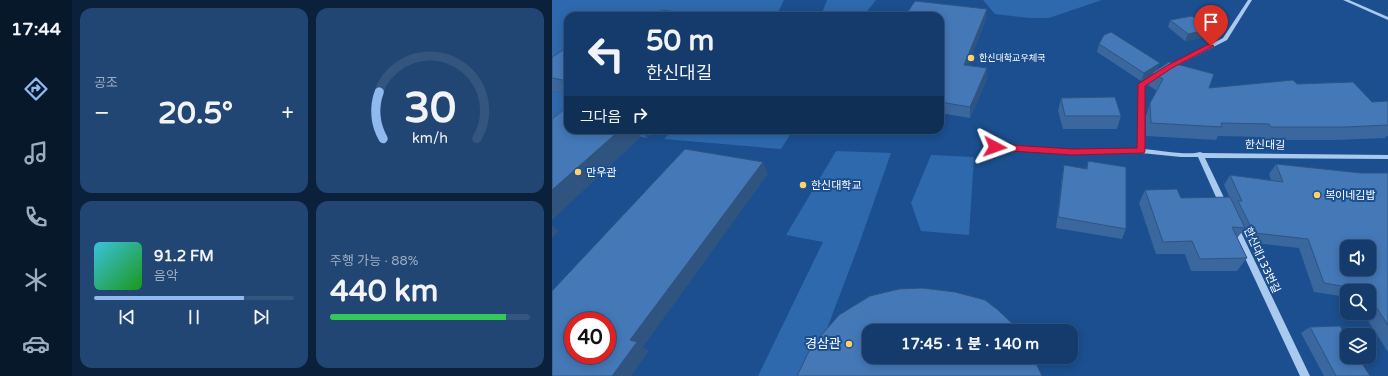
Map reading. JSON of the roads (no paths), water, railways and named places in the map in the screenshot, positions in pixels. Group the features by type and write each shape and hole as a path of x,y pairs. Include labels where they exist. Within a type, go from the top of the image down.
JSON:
{"street":[{"path":"1141,151 1141,85 1170,66 1225,39 1250,0"},
{"path":"1345,0 1388,19"},
{"name":"한신대길","path":"995,147 1073,152 1141,151 1181,155 1388,157"},
{"name":"한신대133번길","path":"1200,154 1305,376"}],"place":[{"name":"한신대학교우체국","path":"971,58"},
{"name":"만우관","path":"578,172"},
{"name":"한신대학교","path":"803,185"},
{"name":"복이네김밥","path":"1317,195"},
{"name":"경삼관","path":"849,344"}]}
